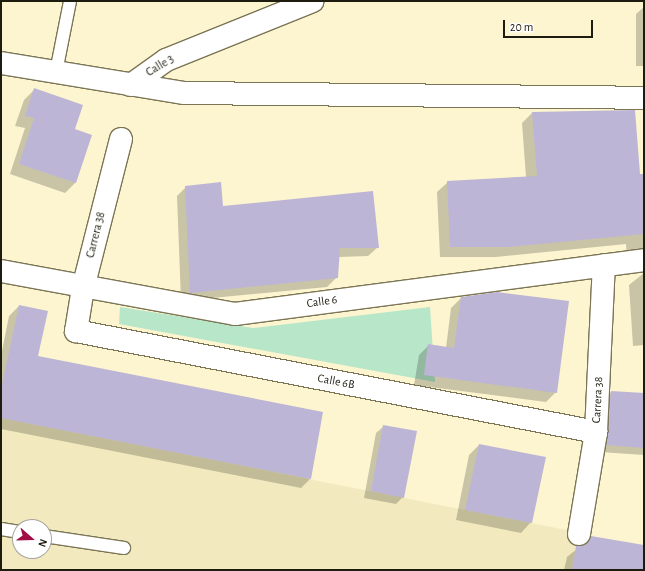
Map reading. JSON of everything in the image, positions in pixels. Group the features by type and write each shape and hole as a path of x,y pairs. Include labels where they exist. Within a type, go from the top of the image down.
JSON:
{"street":[{"name":"Calle 3","path":"131,85 166,60 313,1"},
{"path":"1,63 186,93 644,98"},
{"name":"Carrera 38","path":"76,331 83,288 121,139"},
{"name":"Calle 6","path":"1,271 83,288 235,314 644,260"},
{"name":"Carrera 38","path":"579,534 596,432 604,265"},
{"name":"Calle 6B","path":"76,331 596,432"}],"lane":[{"path":"56,72 70,1"},
{"path":"1,529 12,531"},
{"path":"52,537 124,548"}],"shaded area":[{"path":"1,418 566,530 579,534 572,570 1,570"}],"green space":[{"path":"120,307 253,328 430,307 435,382 119,324"}],"building":[{"path":"34,88 83,105 75,129 92,135 76,183 19,164 34,118 25,116"},
{"path":"635,110 640,174 644,174 644,234 507,247 450,247 447,181 537,176 532,112"},
{"path":"221,182 223,206 373,191 379,248 340,248 338,278 190,293 185,186"},
{"path":"497,292 569,301 557,393 424,375 428,344 454,348 461,297"},
{"path":"19,305 48,311 38,356 323,412 311,479 1,418 1,389"},
{"path":"611,391 644,393 644,448 606,445"},
{"path":"383,425 417,431 404,498 371,491"},
{"path":"479,444 546,457 532,523 465,510"},
{"path":"591,536 644,545 644,570 572,570 576,546 584,546"}]}
